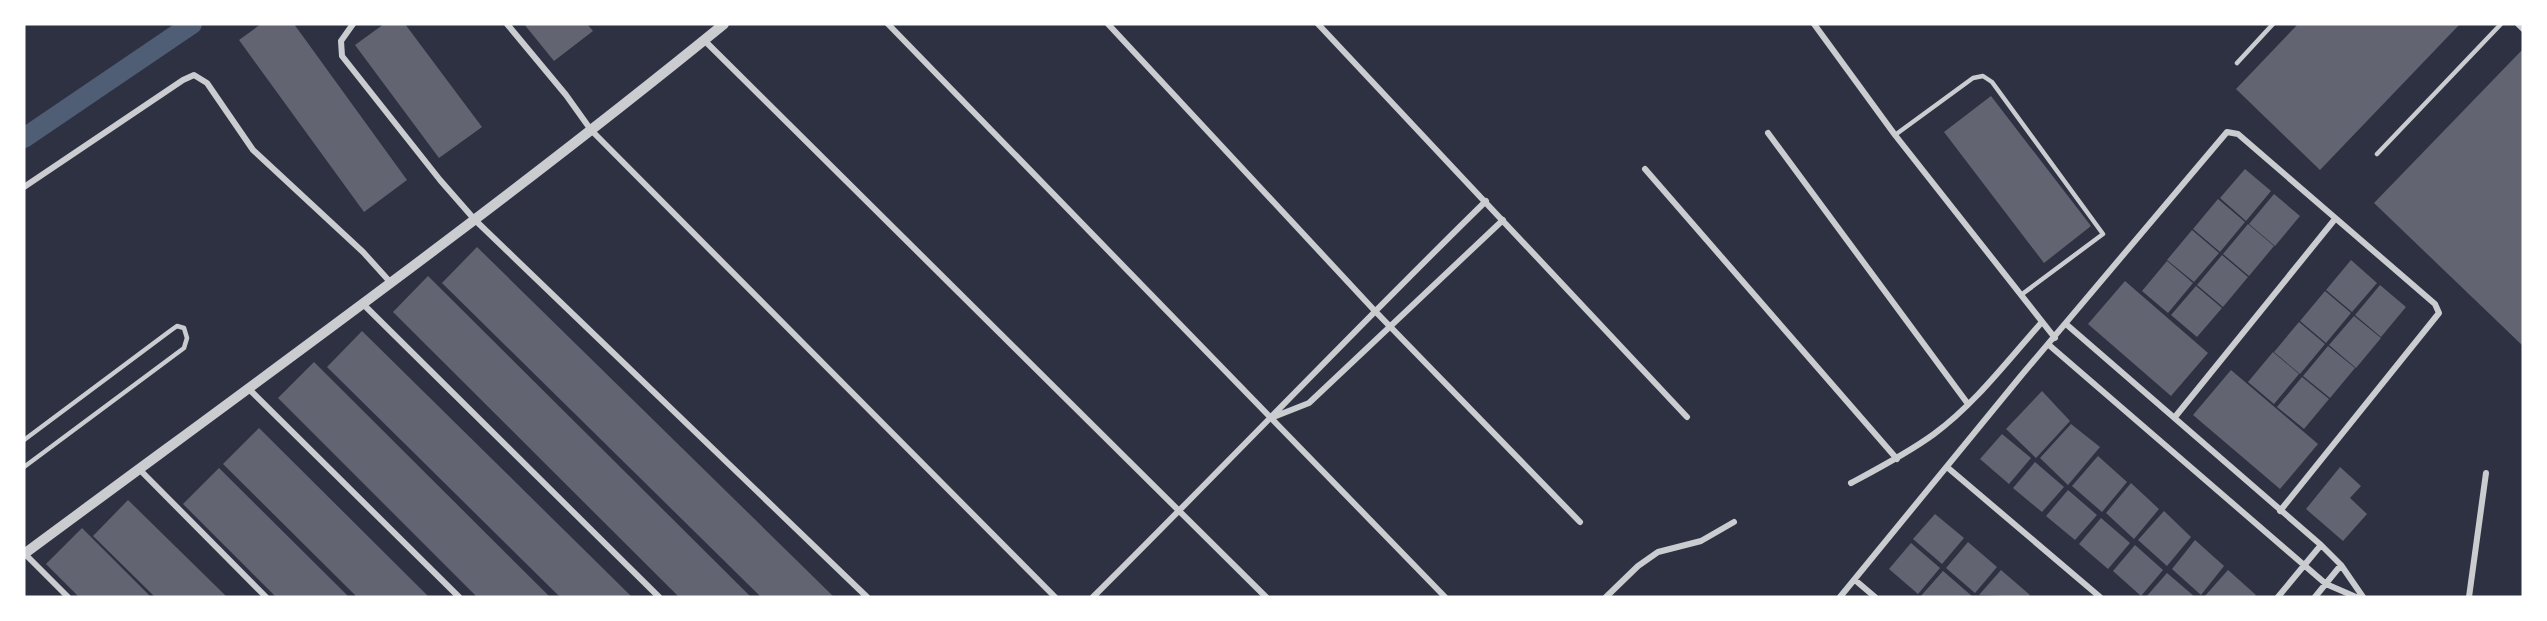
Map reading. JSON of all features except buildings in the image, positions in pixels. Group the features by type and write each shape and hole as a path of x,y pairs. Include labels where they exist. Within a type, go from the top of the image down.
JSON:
{"street":[{"path":"353,24 341,41 342,56 440,180 475,220 867,597"},
{"path":"507,24 591,129 1055,597"},
{"path":"68,597 24,554 392,283 724,24"},
{"path":"888,24 1445,597"},
{"path":"1108,24 1374,310 1580,522"},
{"path":"1318,24 1687,417"},
{"path":"1814,24 1895,135 2055,338"},
{"path":"704,40 1266,597"},
{"path":"24,187 183,80 194,75 207,83 253,150 363,252 392,283"},
{"path":"1840,597 2227,132 2238,134 2435,304 2439,313 2280,511"},
{"path":"1768,133 1968,404"},
{"path":"1645,169 1896,459"},
{"path":"1093,597 1179,512 1374,310 1486,201"},
{"path":"2175,417 2335,219"},
{"path":"1272,417 1309,403 1503,220"},
{"path":"363,304 659,597"},
{"path":"1851,483 1896,459 1935,434 1968,404 2042,322"},
{"path":"2066,324 2321,545 2341,565 2363,597"},
{"path":"2049,345 2326,584 2356,597"},
{"path":"249,389 459,597"},
{"path":"1947,466 2100,597"},
{"path":"138,468 266,597"},
{"path":"2469,597 2486,473"},
{"path":"1606,597 1638,566 1658,552 1701,542 1734,522"},
{"path":"2278,597 2321,545"},
{"path":"2315,597 2341,565"},
{"path":"1855,579 1875,597"}],"lane":[{"path":"2237,63 2273,24"},
{"path":"2377,154 2501,24"},
{"path":"2517,24 2523,30"},
{"path":"1895,135 1973,78 1983,76 1992,82 2103,234 2021,295"},
{"path":"24,440 177,326 184,328 187,338 184,348 24,467"}],"waterway":[{"path":"24,138 192,24"}]}
